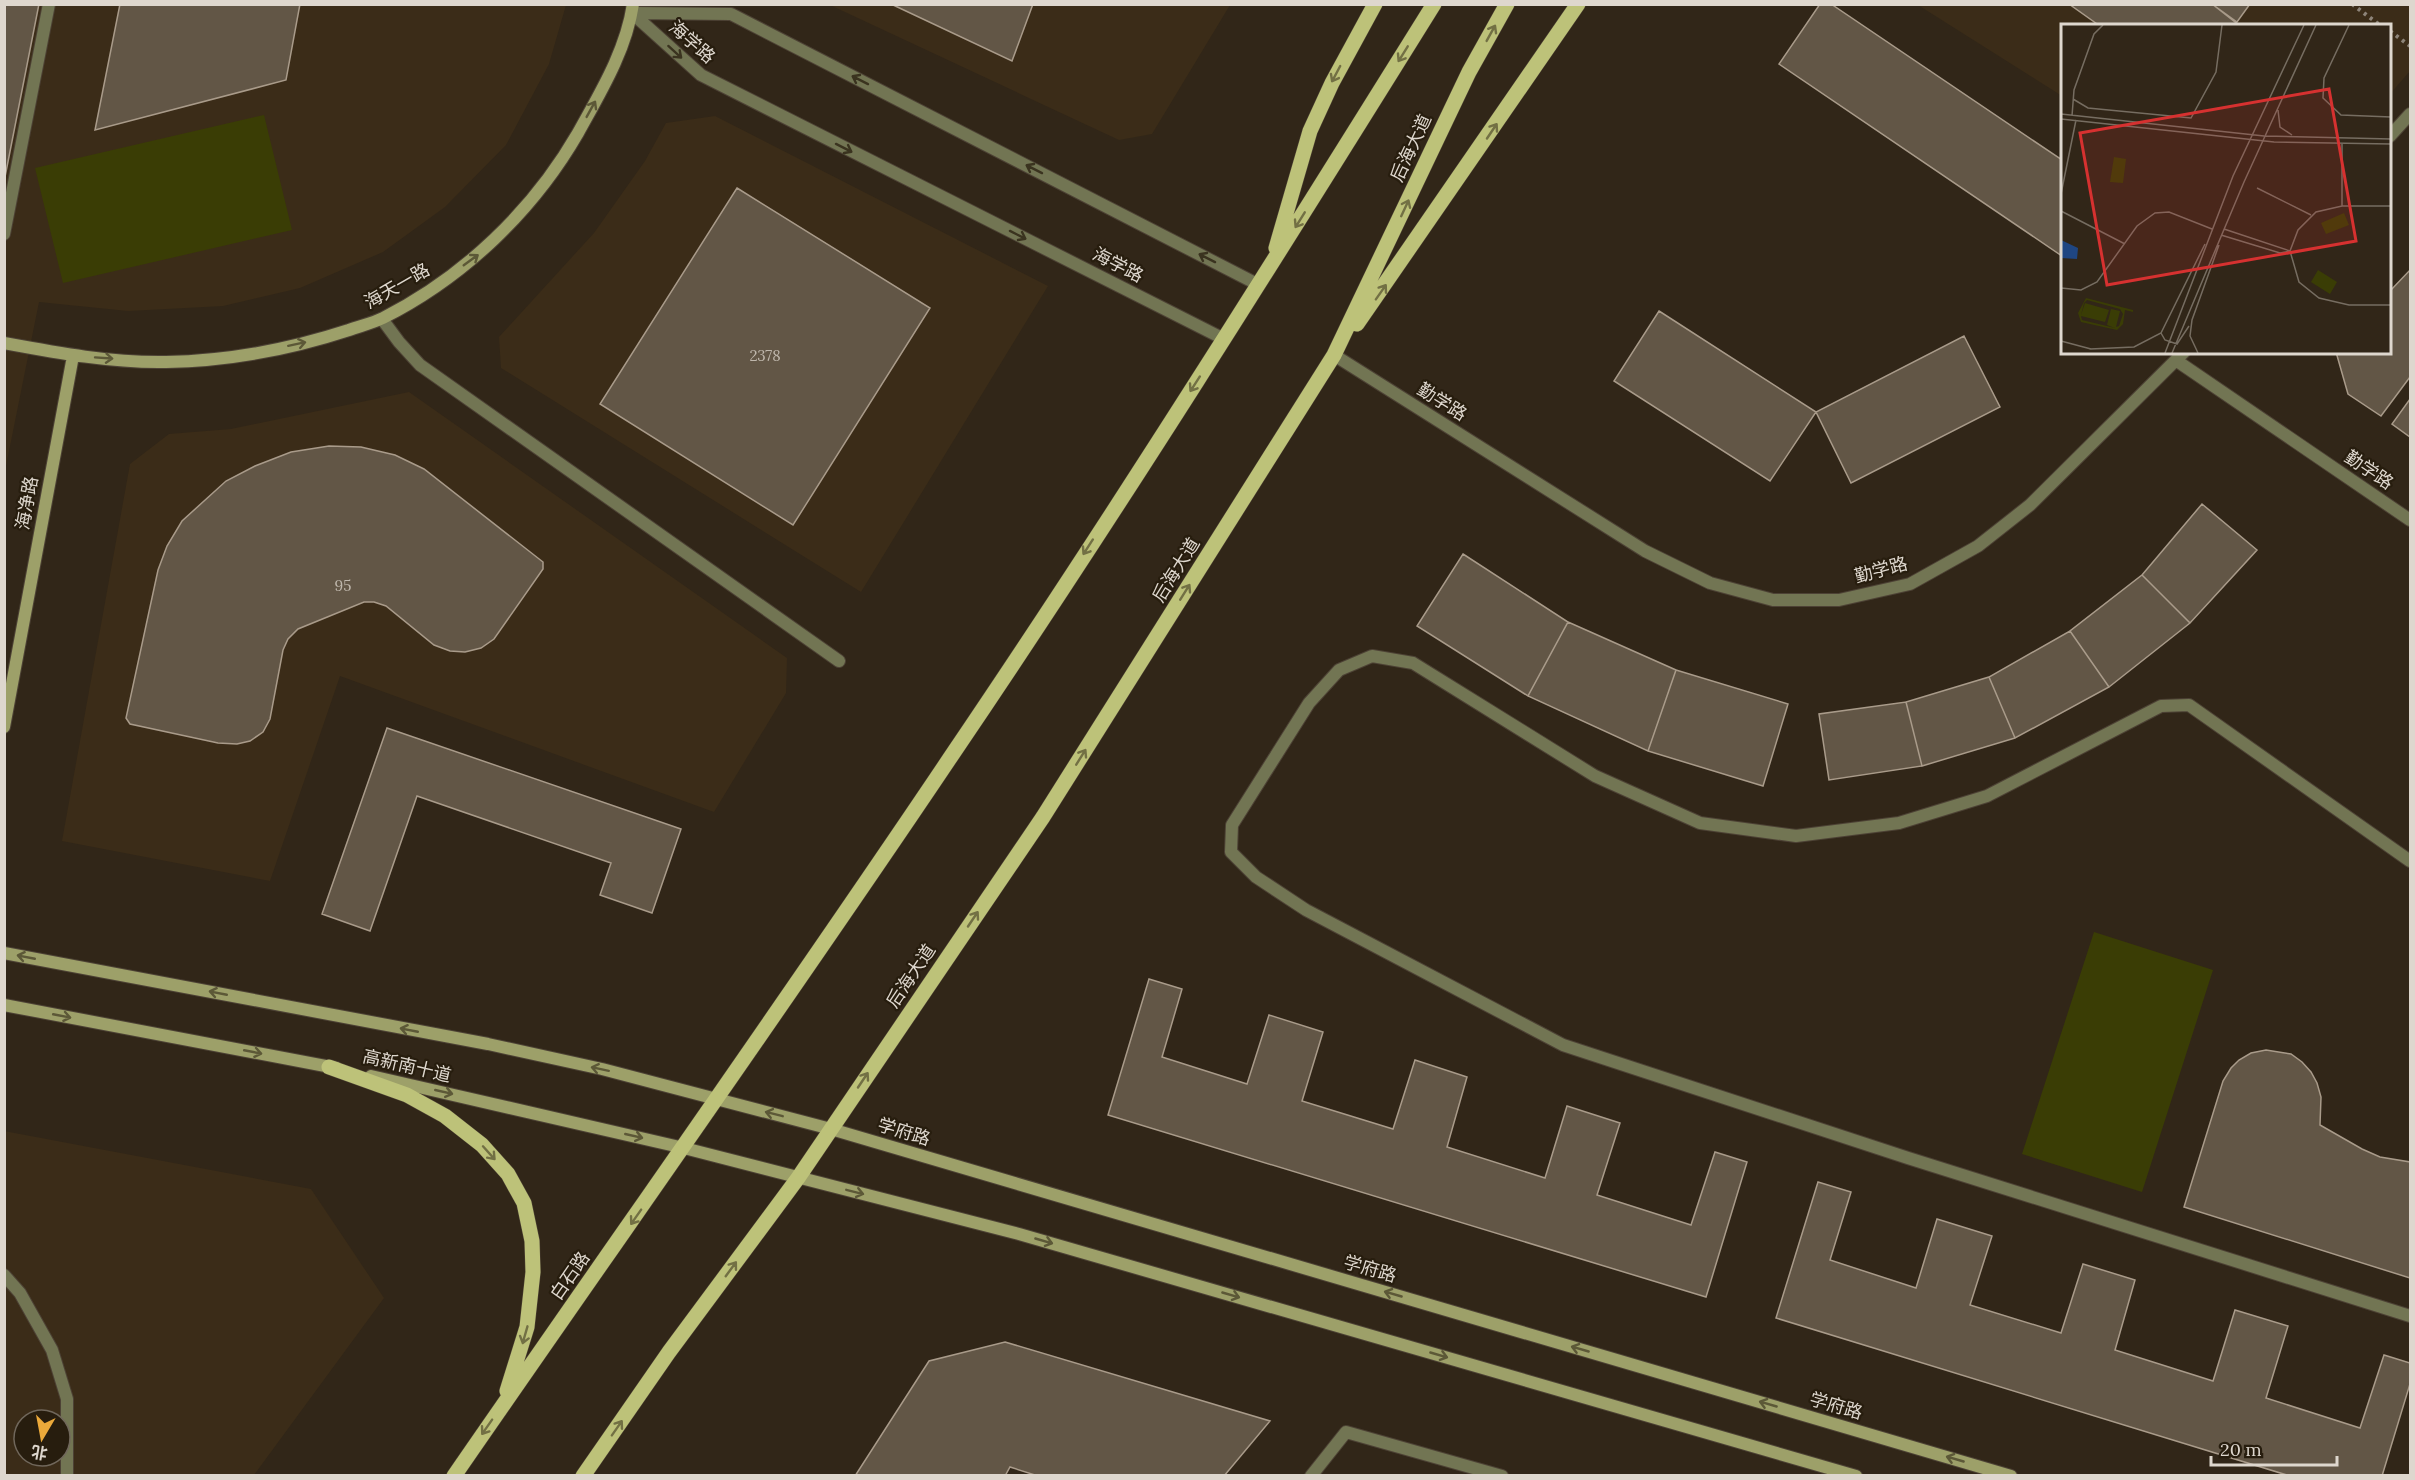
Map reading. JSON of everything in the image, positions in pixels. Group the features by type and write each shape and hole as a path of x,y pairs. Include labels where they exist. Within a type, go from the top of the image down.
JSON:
{"main road":[{"path":"1272,265 1310,131 1332,83 1375,4"},
{"path":"718,1100 956,749 1224,339 1434,4"},
{"name":"后海大道","path":"831,1129 1043,817 1334,355 1376,272 1464,82 1508,4"},
{"path":"1334,355 1378,296 1578,4"},
{"name":"海天一路","path":"4,343 73,356 166,362 237,356 322,339 382,319 435,286 479,254 525,207 563,158 602,90 616,61 632,9"},
{"name":"海净路","path":"4,728 73,356"},
{"name":"高新南十道","path":"4,953 488,1044 718,1100"},
{"name":"高新南十道","path":"4,1005 329,1067 684,1148 798,1178"},
{"path":"329,1067 407,1095 445,1116 482,1145 508,1174 524,1203 532,1241 532,1283 527,1328 503,1405"},
{"name":"学府路","path":"718,1100 831,1129 2011,1476"},
{"name":"白石路","path":"454,1476 718,1100"},
{"path":"583,1476 831,1129"},
{"path":"798,1178 1019,1234 1856,1476"}],"street":[{"path":"4,234 49,4"},
{"name":"海学路","path":"632,9 731,14 1259,285"},
{"name":"海学路","path":"632,9 701,75 1224,339"},
{"path":"2391,135 2410,114"},
{"path":"382,319 399,342 420,364 839,661"},
{"name":"勤学路","path":"1334,355 1645,551 1710,583 1773,600 1839,600 1910,584 1978,546 2030,505 2181,357 2410,520"},
{"path":"2410,861 2188,705 2161,706 1987,796 1899,823 1796,836 1700,823 1594,776 1413,663 1372,656 1339,670 1309,703 1232,825 1231,852 1256,877 1306,910 1563,1045 1908,1158 2410,1316"},
{"path":"4,1275 20,1293 52,1350 67,1399 67,1476"},
{"path":"1311,1476 1346,1432 1502,1476"}],"path":[{"path":"2352,4 2378,24"},
{"path":"2391,32 2410,46"}],"shaded area":[{"path":"5,5 566,5 549,64 506,145 445,207 383,252 300,288 223,306 128,311 39,302 5,471"},
{"path":"830,5 1230,5 1152,134 1119,140"},
{"path":"1918,5 2410,5 2410,71 2391,93 2391,24 2061,24 2061,95"},
{"path":"264,115 292,230 63,283 35,168"},
{"path":"715,116 1048,286 861,592 501,368 499,337 594,233 645,161 666,123"},
{"path":"409,392 787,658 786,693 714,812 340,676 270,881 62,841 130,464 169,434 231,429"},
{"path":"2094,932 2213,970 2142,1192 2022,1154"},
{"path":"4,1131 311,1189 384,1298 254,1475 5,1475"}],"building":[{"path":"4,4 39,4 4,182"},
{"path":"4,4 39,4 4,182"},
{"path":"120,4 300,4 286,80 95,130"},
{"path":"891,4 1033,4 1012,61"},
{"path":"1820,4 1831,4 2061,159 2061,255 1779,64"},
{"path":"2069,4 2212,4 2237,24 2097,24"},
{"path":"2212,4 2250,4 2237,22"},
{"path":"737,188 930,308 793,525 600,404"},
{"path":"2410,270 2410,377 2381,416 2348,394 2337,354 2391,354 2391,290"},
{"path":"1659,311 1816,412 1770,481 1614,381"},
{"path":"1964,336 2000,407 1851,483 1816,412"},
{"path":"2410,399 2410,437 2392,424"},
{"path":"329,446 361,447 395,455 424,469 543,562 543,569 494,639 481,648 465,652 450,651 434,645 386,606 374,602 364,602 298,629 288,639 283,650 270,719 263,732 250,741 237,744 218,743 130,724 126,718 158,570 167,546 182,521 226,481 255,466 291,452"},
{"path":"2202,504 2257,550 2190,623 2142,575"},
{"path":"1463,554 1568,622 1528,696 1417,626"},
{"path":"2142,575 2190,623 2109,687 2070,631"},
{"path":"1568,622 1676,670 1648,751 1528,696"},
{"path":"2070,631 2109,687 2015,738 1989,677"},
{"path":"1676,670 1788,704 1763,786 1648,751"},
{"path":"1989,677 2015,738 1922,766 1906,702"},
{"path":"1906,702 1922,766 1829,780 1819,714"},
{"path":"387,728 681,829 652,913 600,895 611,863 417,796 370,931 322,914"},
{"path":"1149,979 1182,989 1162,1057 1247,1084 1269,1015 1323,1032 1302,1101 1393,1129 1415,1060 1467,1077 1447,1147 1545,1178 1567,1106 1620,1123 1597,1195 1691,1225 1715,1152 1747,1162 1706,1297 1108,1115"},
{"path":"2266,1050 2291,1054 2311,1072 2321,1097 2320,1125 2380,1157 2410,1162 2410,1278 2184,1207 2223,1081 2239,1060 2251,1053"},
{"path":"1818,1182 1851,1192 1830,1260 1916,1288 1937,1219 1992,1236 1970,1305 2061,1333 2083,1264 2135,1280 2115,1350 2213,1381 2235,1310 2288,1326 2266,1398 2360,1428 2384,1355 2410,1363 2410,1384 2382,1476 2290,1476 1776,1318"},
{"path":"1005,1342 1270,1421 1224,1476 1038,1476 1010,1467 1005,1476 855,1476 929,1361"}]}
